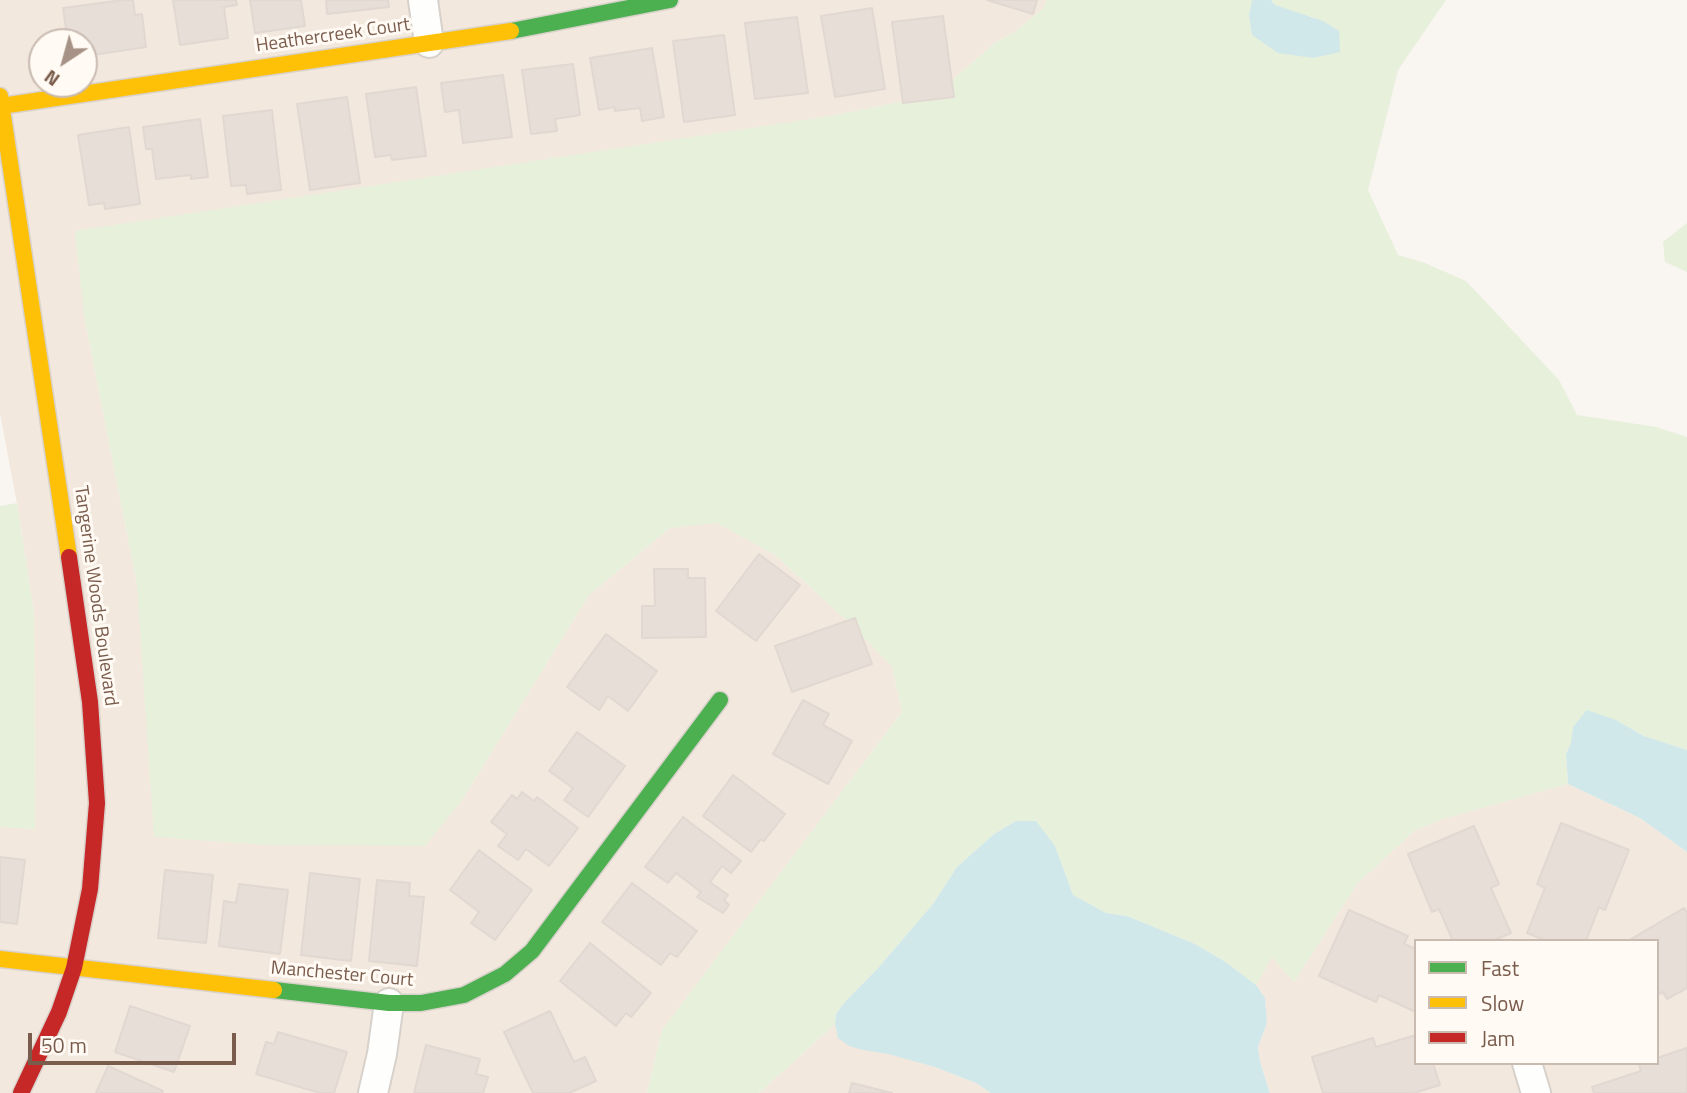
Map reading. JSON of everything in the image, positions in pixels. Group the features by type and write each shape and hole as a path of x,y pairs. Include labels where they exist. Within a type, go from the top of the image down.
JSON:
{"street":[{"path":"423,0 429,43"},
{"name":"Heathercreek Court","path":"1,101 511,31 670,0"},
{"name":"Tangerine Woods Boulevard","path":"1,101 90,702 97,803 90,889 74,968 60,1012 22,1093"},
{"name":"Manchester Court","path":"0,959 389,1003 421,1003 464,995 492,983 519,964 545,935 720,700"},
{"path":"373,1093 389,1003"},
{"path":"1528,1065 1536,1093"}],"shaded area":[{"path":"0,0 1047,0 1043,9 1015,32 996,42 935,95 836,115 84,315 137,585 462,800 589,595 670,528 716,522 775,555 892,666 902,712 662,1030 647,1093 0,1093 0,827 35,829 34,614 0,414"},
{"path":"1568,784 1640,818 1687,852 1687,1093 1270,1093 1258,1047 1267,1023 1265,999 1256,985 1272,957 1294,982 1357,884 1414,831 1442,819"},
{"path":"835,1024 838,1037 935,1067 976,1083 991,1093 759,1093"}],"green space":[{"path":"1047,0 1252,0 1249,15 1317,18 1295,13 1275,5 1271,0 1446,0 1398,70 1368,190 1398,255 1425,263 1466,281 1559,380 1577,415 1656,427 1687,437 1687,750 1644,736 1616,720 1573,727 1566,754 1568,784 1442,819 1414,831 1357,884 1294,982 1272,957 1256,985 1195,944 1127,916 1106,913 1073,895 1055,846 1036,822 1016,821 994,834 957,867 933,904 844,1003 836,1014 835,1024 759,1093 647,1093 662,1030 902,712 892,666 775,555 717,523 670,528 589,595 462,800 425,846 268,845 154,837 137,585 84,315 75,231 836,115 935,95 996,42 1015,32 1043,9"},
{"path":"1687,223 1687,272 1665,262 1663,242"},
{"path":"17,503 34,614 35,829 0,827 0,506"}],"water":[{"path":"1252,0 1271,0 1275,5 1323,21 1339,31 1340,52 1313,58 1278,53 1252,35 1249,15"},
{"path":"1587,710 1616,720 1644,736 1687,750 1687,852 1640,818 1568,784 1566,754 1573,727"},
{"path":"1016,821 1036,821 1055,846 1073,895 1106,913 1127,916 1195,944 1256,985 1265,998 1267,1023 1258,1047 1270,1093 991,1093 976,1083 935,1067 849,1046 838,1038 836,1014 844,1003 933,904 957,867 994,834"}],"building":[{"path":"133,0 135,15 142,14 146,47 98,54 98,28 66,28 63,8"},
{"path":"173,0 236,0 237,5 224,7 228,38 180,45"},
{"path":"250,0 301,0 305,26 255,33"},
{"path":"326,0 388,0 389,7 327,14"},
{"path":"987,0 1037,0 1033,14"},
{"path":"872,8 885,89 835,97 821,16"},
{"path":"943,16 954,97 903,103 892,22"},
{"path":"797,17 808,93 755,99 745,23"},
{"path":"724,35 735,115 684,122 673,41"},
{"path":"652,48 664,117 642,121 640,108 615,111 614,107 599,110 590,58"},
{"path":"573,64 580,115 555,119 557,131 531,134 522,70"},
{"path":"503,75 512,137 463,143 459,110 445,112 441,83"},
{"path":"416,87 426,156 392,160 391,155 375,157 366,94"},
{"path":"347,97 360,183 310,190 297,104"},
{"path":"272,110 281,190 247,194 246,185 231,186 223,116"},
{"path":"200,119 208,177 191,179 191,175 156,179 152,149 146,149 143,127"},
{"path":"129,127 140,204 105,209 104,203 89,205 78,135"},
{"path":"759,554 800,585 756,641 716,611"},
{"path":"654,569 688,569 688,578 705,578 706,637 642,638 642,606 655,606"},
{"path":"855,618 872,664 792,692 775,646"},
{"path":"606,634 657,671 628,711 608,696 599,710 567,687"},
{"path":"803,700 829,714 823,725 852,741 828,784 773,754"},
{"path":"577,732 625,766 588,817 564,800 573,788 549,771"},
{"path":"733,775 785,814 764,841 761,839 751,852 703,816"},
{"path":"522,792 534,801 537,797 578,828 549,866 526,849 518,860 498,846 507,834 491,822 512,795 517,799"},
{"path":"683,817 741,861 731,873 722,866 710,882 728,895 724,900 729,905 723,913 697,897 701,892 676,873 668,883 645,867"},
{"path":"1561,823 1629,850 1605,910 1599,907 1587,939 1542,939 1527,933 1545,888 1537,884"},
{"path":"1474,826 1499,884 1491,888 1511,933 1497,939 1452,939 1439,909 1432,912 1408,854"},
{"path":"479,850 532,890 495,940 471,923 479,912 450,890"},
{"path":"0,857 25,860 17,924 0,922"},
{"path":"165,870 213,875 206,943 158,938"},
{"path":"310,873 360,879 351,961 301,955"},
{"path":"377,880 410,883 409,896 424,897 417,966 369,961"},
{"path":"632,883 697,931 677,957 670,953 661,965 602,922"},
{"path":"239,884 288,890 280,954 219,946 224,901 236,903"},
{"path":"1684,908 1687,913 1687,988 1667,999 1663,992 1659,994 1659,939 1631,939"},
{"path":"1349,910 1408,936 1404,944 1414,948 1414,1011 1379,995 1376,1002 1319,976"},
{"path":"590,943 651,993 631,1017 626,1013 616,1026 560,981"},
{"path":"130,1006 190,1026 174,1072 115,1052"},
{"path":"550,1011 574,1062 585,1057 596,1081 569,1093 533,1093 504,1032"},
{"path":"278,1032 347,1052 334,1093 320,1093 256,1074 266,1042 274,1044"},
{"path":"1414,1036 1414,1065 1434,1065 1440,1085 1414,1093 1323,1093 1312,1057 1373,1038 1376,1047"},
{"path":"426,1045 480,1059 476,1074 488,1077 483,1093 414,1093"},
{"path":"1687,1048 1687,1093 1594,1093 1592,1087 1641,1071 1639,1065 1659,1065 1659,1057"},
{"path":"108,1066 163,1091 96,1093"},
{"path":"852,1083 892,1093 849,1093"}],"traffic: fast":[{"path":"511,31 670,0"},
{"path":"274,990 389,1003 421,1003 464,995 505,974 532,951 720,700"}],"traffic: slow":[{"path":"1,106 511,31"},
{"path":"0,96 69,557"},
{"path":"0,959 274,990"}],"traffic: jam":[{"path":"21,1093 59,1012 74,968 90,889 97,803 90,702 69,557"}]}
